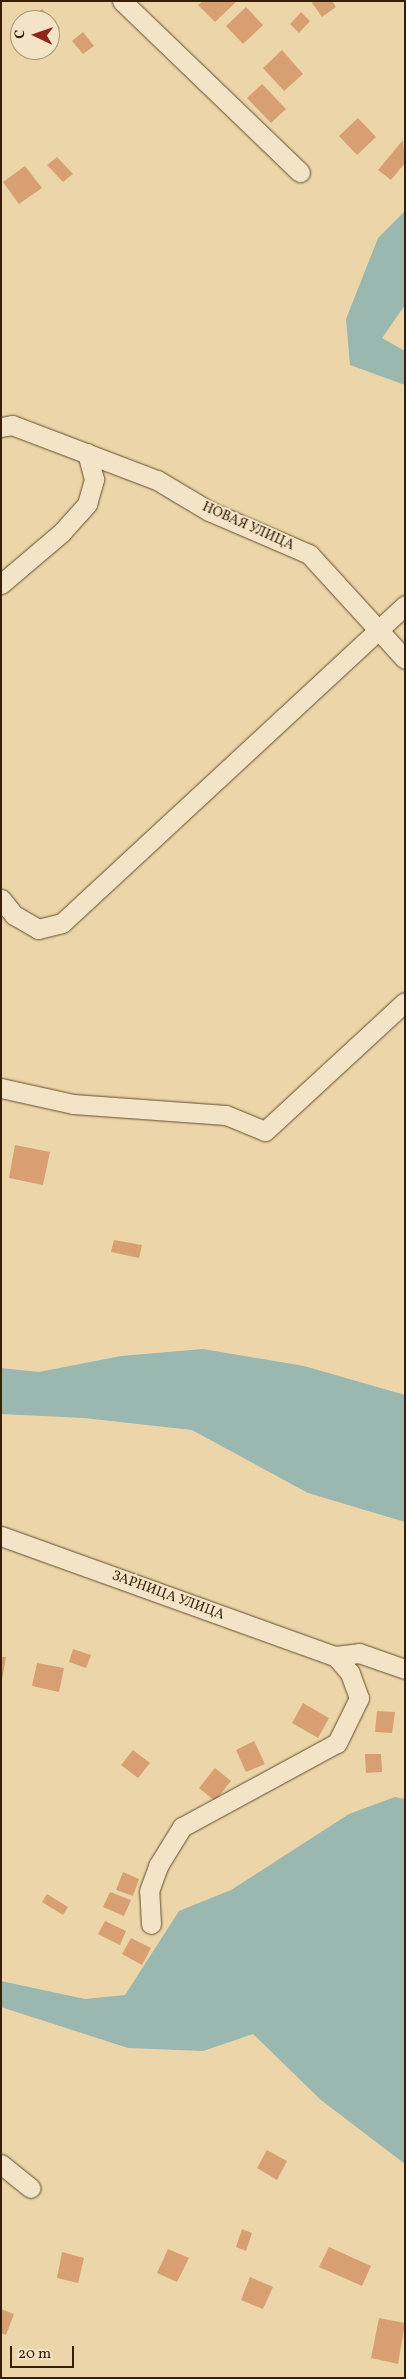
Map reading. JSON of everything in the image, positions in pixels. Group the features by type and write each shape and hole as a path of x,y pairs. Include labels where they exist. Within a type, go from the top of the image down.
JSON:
{"street":[{"path":"122,1 300,172"},
{"name":"НОВАЯ УЛИЦА","path":"1,427 12,425 157,480 209,511 309,554 405,658"},
{"path":"1,584 62,532 87,504 94,479 87,452"},
{"path":"1,899 14,915 38,929 62,923 405,605"},
{"path":"1,1088 73,1104 226,1115 265,1132 405,1002"},
{"name":"ЗАРНИЦА УЛИЦА","path":"2,1540 336,1656"},
{"path":"336,1656 359,1653 405,1669"},
{"path":"151,1924 149,1891 158,1866 182,1827 337,1743 359,1698 350,1673 336,1656"},
{"path":"1,2164 31,2188"}],"water":[{"path":"405,211 405,305 382,338 405,351 405,385 350,365 346,319 378,238"},
{"path":"203,1349 304,1366 405,1395 405,1522 308,1493 192,1430 84,1418 1,1414 1,1368 39,1372 121,1356"},
{"path":"395,1797 405,1799 405,2164 321,2100 253,2034 203,2051 128,2048 1,2007 1,1981 85,1999 125,1995 179,1911 231,1890 349,1814"}],"building":[{"path":"203,1 237,1 215,22 198,5"},
{"path":"314,1 332,1 336,7 322,17 312,3"},
{"path":"246,7 263,25 243,44 226,26"},
{"path":"301,12 310,21 299,33 290,24"},
{"path":"83,32 94,46 83,54 72,41"},
{"path":"282,50 303,74 284,91 263,68"},
{"path":"262,84 286,109 271,123 247,98"},
{"path":"358,118 376,137 357,155 339,136"},
{"path":"403,140 405,163 391,180 378,170"},
{"path":"57,157 73,174 63,182 47,165"},
{"path":"25,166 42,188 19,204 3,182"},
{"path":"15,1145 50,1152 43,1185 9,1178"},
{"path":"114,1240 142,1245 139,1258 111,1252"},
{"path":"73,1649 91,1655 86,1668 69,1662"},
{"path":"1,1657 6,1657 2,1680 1,1680"},
{"path":"37,1663 64,1668 59,1692 32,1686"},
{"path":"303,1703 329,1718 318,1738 292,1723"},
{"path":"377,1711 395,1712 392,1733 375,1732"},
{"path":"254,1741 265,1764 246,1772 236,1750"},
{"path":"133,1750 150,1763 138,1778 121,1765"},
{"path":"365,1754 381,1754 382,1772 366,1773"},
{"path":"215,1768 231,1781 215,1801 199,1788"},
{"path":"123,1872 139,1879 133,1896 116,1890"},
{"path":"110,1892 131,1900 124,1916 103,1907"},
{"path":"47,1894 68,1907 63,1915 42,1902"},
{"path":"105,1921 126,1931 120,1945 98,1934"},
{"path":"131,1938 151,1948 142,1965 122,1954"},
{"path":"267,2150 287,2161 277,2180 257,2168"},
{"path":"242,2229 252,2233 246,2251 236,2247"},
{"path":"329,2247 371,2266 362,2286 319,2267"},
{"path":"168,2249 189,2258 177,2282 157,2273"},
{"path":"62,2252 84,2258 78,2283 57,2278"},
{"path":"250,2277 273,2287 263,2309 241,2300"},
{"path":"1,2309 14,2314 6,2335 1,2333"},
{"path":"379,2318 405,2323 398,2364 371,2358"}]}
